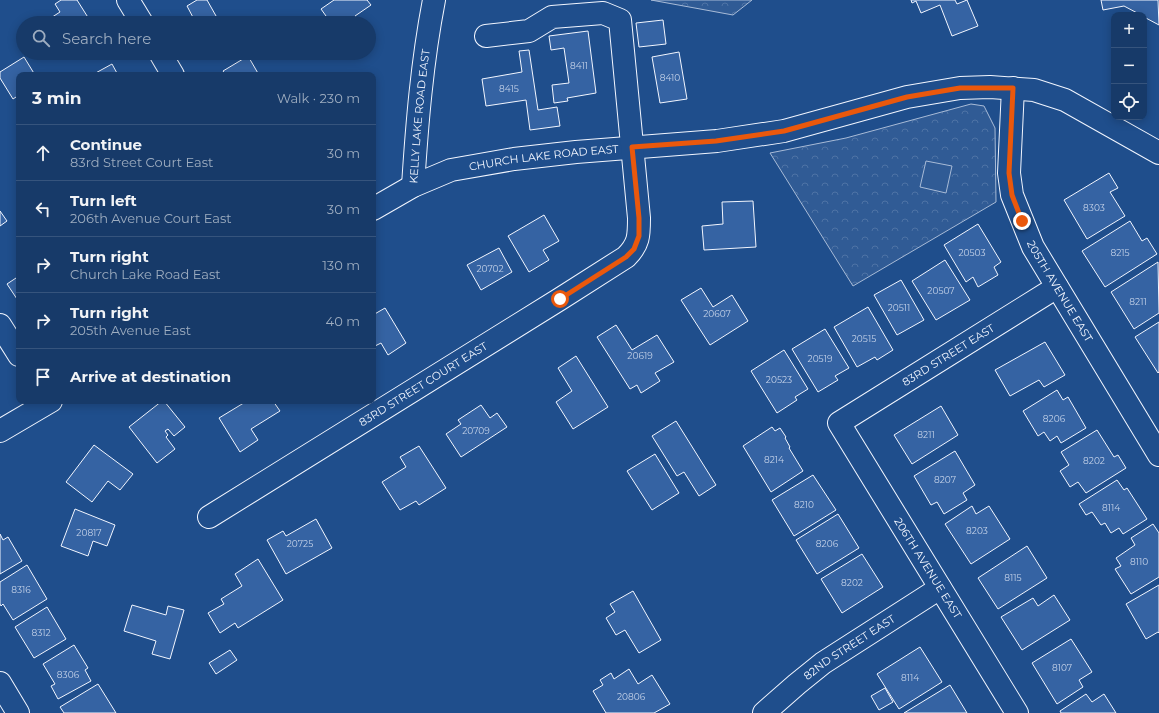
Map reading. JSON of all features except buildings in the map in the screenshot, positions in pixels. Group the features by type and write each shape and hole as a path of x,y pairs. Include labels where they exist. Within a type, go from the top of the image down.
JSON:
{"street":[{"path":"128,0 138,16"},
{"name":"KELLY LAKE ROAD EAST","path":"376,207 413,186 417,119 427,38 434,0"},
{"path":"486,36 529,31 552,17 603,13 620,20 632,147"},
{"path":"164,60 171,72"},
{"name":"CHURCH LAKE ROAD EAST","path":"413,186 451,170 514,159 632,147 716,141 784,131 907,97 960,88 1013,88 1034,90 1065,100 1159,153"},
{"name":"205TH AVENUE EAST","path":"1013,88 1009,173 1012,195 1033,248 1159,455"},
{"name":"83RD STREET COURT EAST","path":"209,517 626,257 634,249 639,236 639,218 632,147"},
{"name":"83RD STREET EAST","path":"839,423 1057,287"},
{"path":"0,325 16,350"},
{"path":"3,423 44,404"},
{"name":"206TH AVENUE EAST","path":"839,423 1017,713"},
{"name":"82ND STREET EAST","path":"764,713 823,663 940,588"},
{"path":"0,683 18,713"}],"green space":[{"path":"651,0 752,0 733,15"},
{"path":"971,104 984,106 995,128 996,202 853,286 770,153 846,138"},
{"path":"926,161 952,166 946,193 920,187"}],"route":[{"path":"560,299 626,257 634,249 639,236 639,218 632,147 716,141 784,131 907,97 960,88 1013,88 1009,173 1012,195 1022,221"}]}
